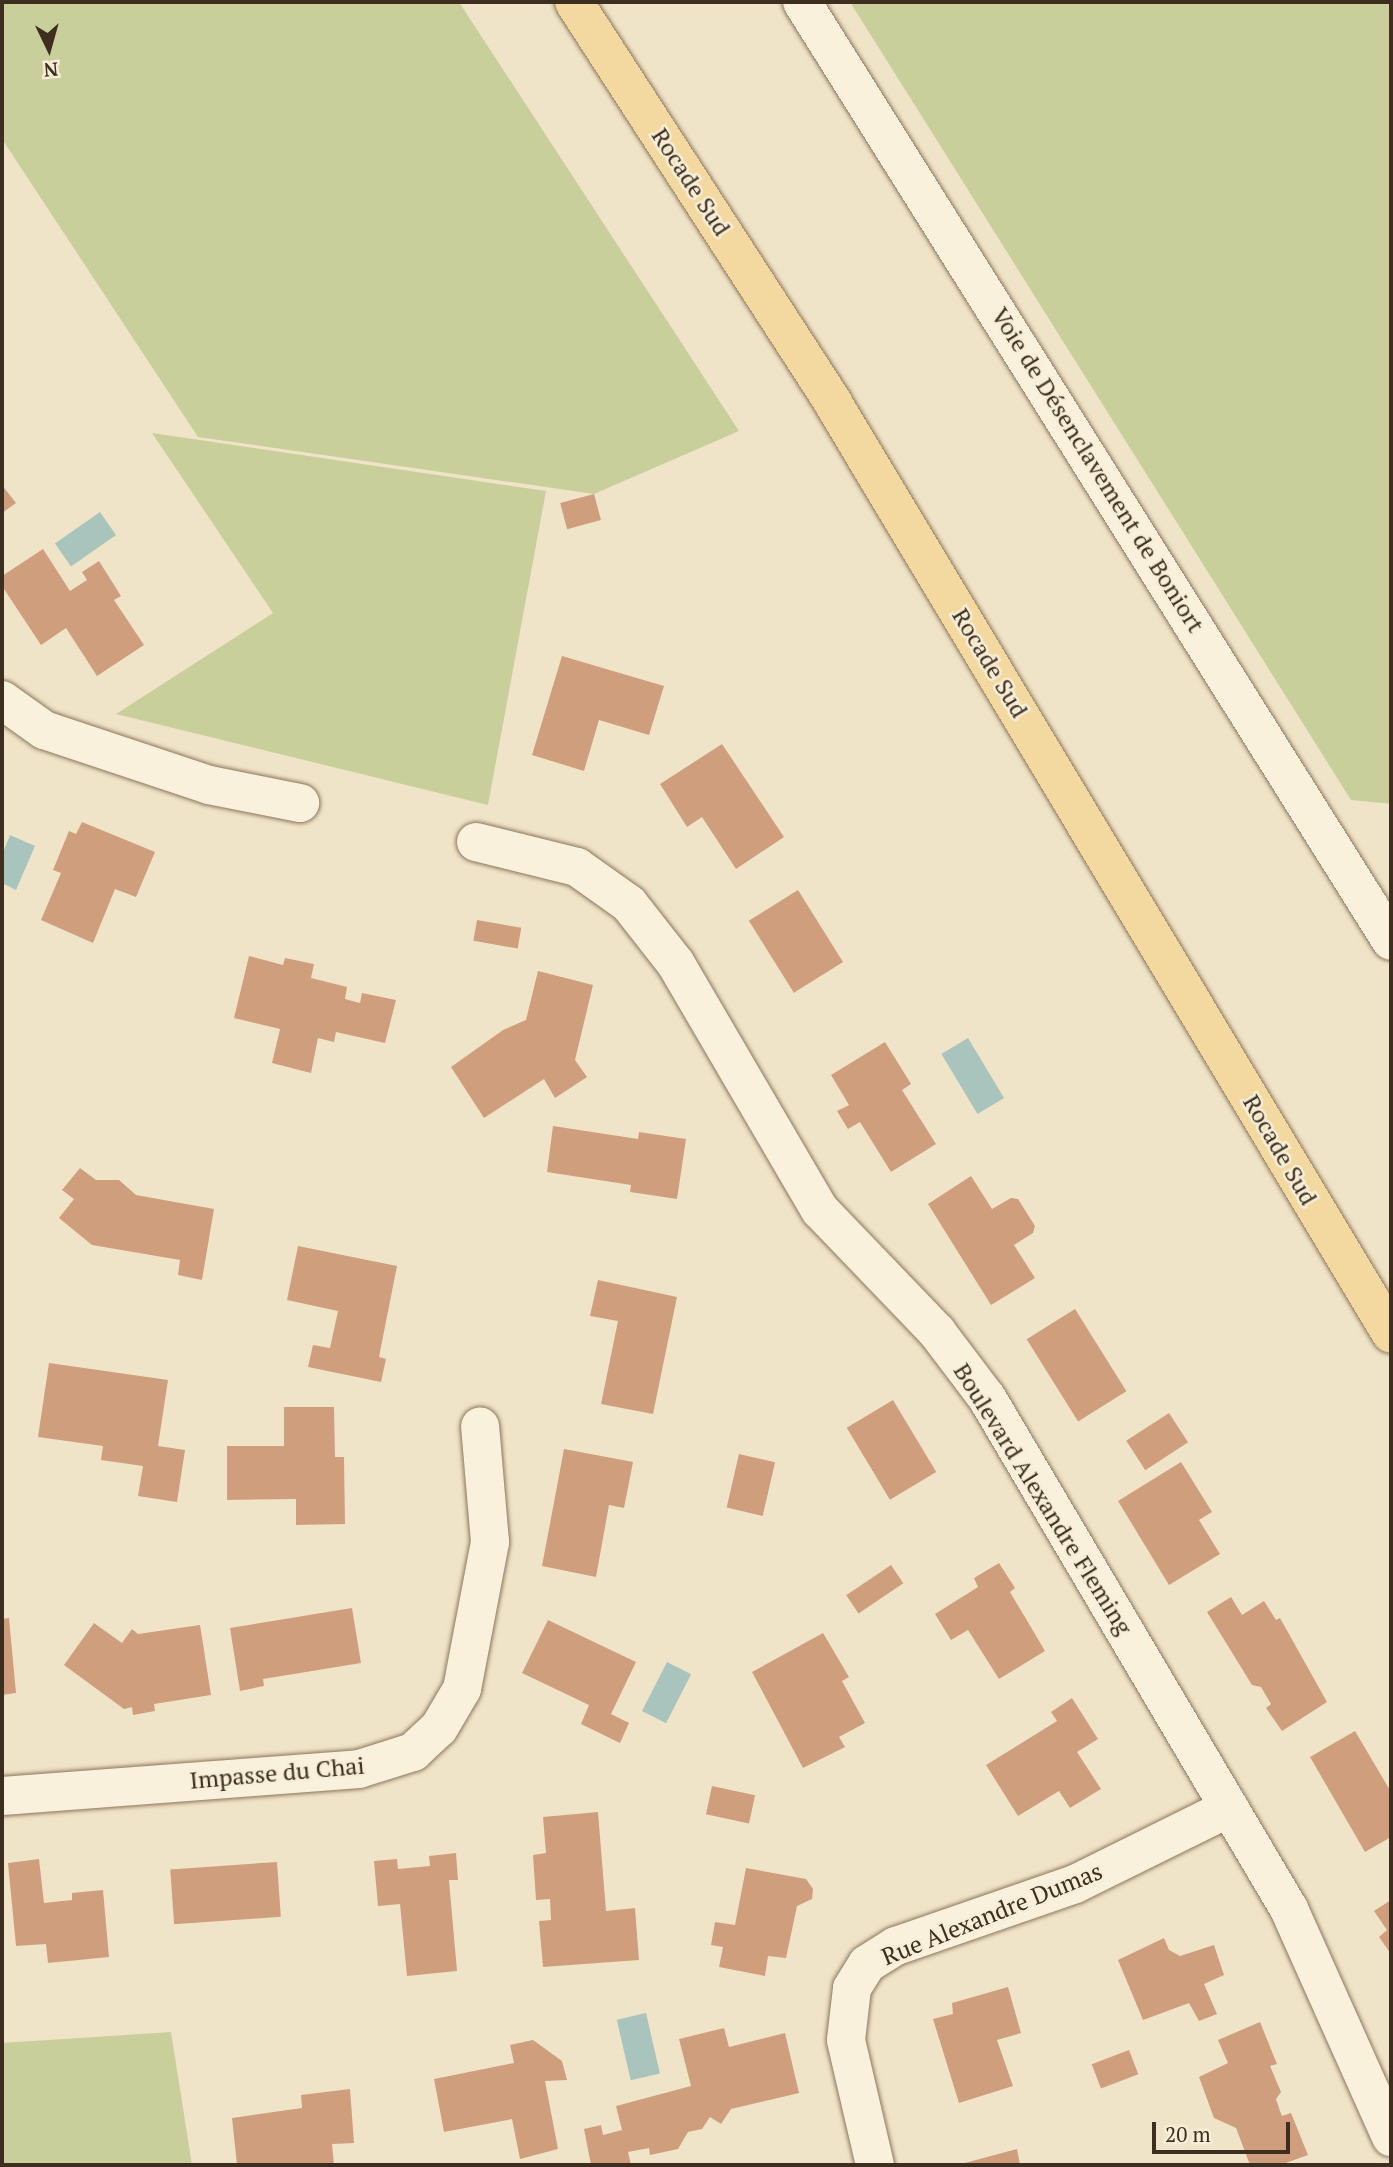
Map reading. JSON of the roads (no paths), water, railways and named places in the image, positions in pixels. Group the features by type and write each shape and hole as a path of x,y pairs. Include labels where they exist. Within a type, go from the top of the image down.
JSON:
{"main road":[{"name":"Rocade Sud","path":"575,2 833,403 1391,1334"}],"street":[{"name":"Voie de Désenclavement de Boniort","path":"802,2 1391,941"},
{"path":"2,700 44,730 209,785 300,803"},
{"name":"Boulevard Alexandre Fleming","path":"476,842 577,867 629,904 676,964 820,1210 937,1332 987,1398 1289,1909 1391,2137"},
{"name":"Impasse du Chai","path":"2,1796 359,1769 413,1752 439,1728 463,1689 490,1542 480,1426"},
{"name":"Rue Alexandre Dumas","path":"875,2165 846,2040 852,1988 867,1964 896,1946 1075,1884 1228,1808"}],"water":[{"path":"100,512 116,535 71,566 55,544"},
{"path":"10,835 35,846 16,890 2,883 2,855"},
{"path":"968,1038 1004,1098 977,1114 941,1054"},
{"path":"667,1662 691,1674 666,1723 642,1711"},
{"path":"646,2013 660,2073 631,2080 617,2020"}]}
